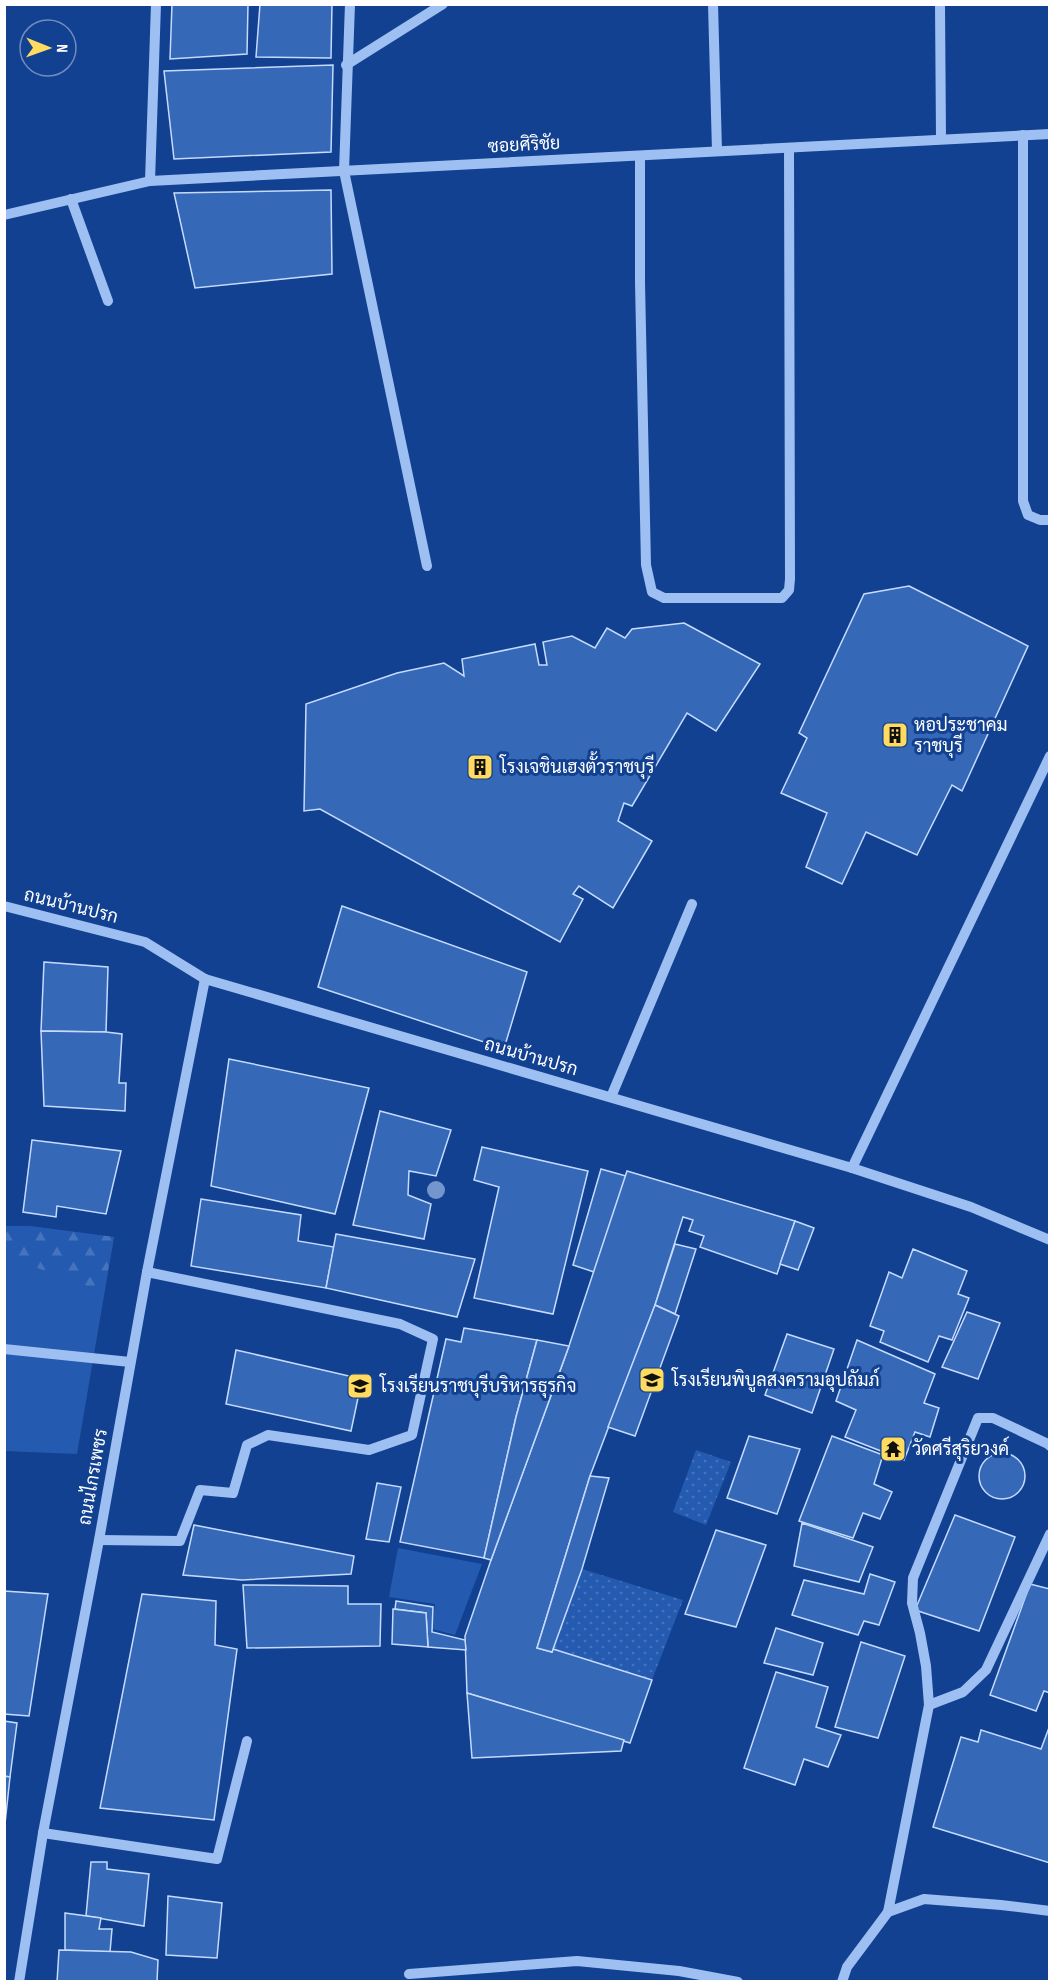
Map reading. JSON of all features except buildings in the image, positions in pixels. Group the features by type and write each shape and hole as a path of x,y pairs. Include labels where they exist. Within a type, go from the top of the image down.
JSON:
{"street":[{"path":"150,181 156,4"},
{"path":"350,4 346,65 344,171 427,567"},
{"path":"346,65 443,4"},
{"path":"713,4 717,151"},
{"path":"940,4 941,139"},
{"name":"ซอยศิริชัย","path":"4,214 150,181 1050,134"},
{"path":"1023,135 1023,501 1028,515 1040,520 1050,520"},
{"path":"640,156 640,283 646,565 652,592 664,598 782,598 789,590 790,579 789,148"},
{"path":"71,199 108,301"},
{"path":"852,1168 1050,756"},
{"path":"611,1097 692,904"},
{"name":"ถนนบ้านปรก","path":"4,906 145,942 205,979 852,1168 971,1207 1050,1240"},
{"name":"ถนนไกรเพชร","path":"19,1982 43,1833 99,1540 130,1362 205,979"},
{"path":"99,1540 180,1541 200,1490 233,1493 247,1445 268,1435 369,1450 412,1435 433,1339 400,1324 147,1272"},
{"path":"4,1349 130,1362"},
{"path":"842,1982 847,1967 888,1912 929,1705 922,1644 912,1603 913,1578 978,1418 993,1418 1050,1446"},
{"path":"929,1705 963,1692 986,1670 1050,1534"},
{"path":"43,1833 216,1859 247,1741"},
{"path":"888,1912 924,1899 1050,1911"},
{"path":"409,1974 577,1961 679,1971 738,1982"}],"green space":[{"path":"5,1226 29,1226 114,1237 77,1454 5,1451"},
{"path":"5,1226 29,1226 114,1237 104,1292 18,1261 5,1250"},
{"path":"696,1450 731,1462 706,1525 673,1512"},
{"path":"398,1548 482,1564 455,1635 432,1629 435,1604 389,1597"},
{"path":"582,1569 683,1600 652,1680 553,1649"}],"place":[{"name":"หอประชาคม ราชบุรี","path":"895,735"},
{"name":"โรงเจชินเฮงตั้วราชบุรี","path":"480,767"},
{"name":"โรงเรียนพิบูลสงครามอุปถัมภ์","path":"652,1380"},
{"name":"โรงเรียนราชบุรีบริหารธุรกิจ","path":"360,1386"},
{"name":"วัดศรีสุริยวงค์","path":"893,1449"}]}
